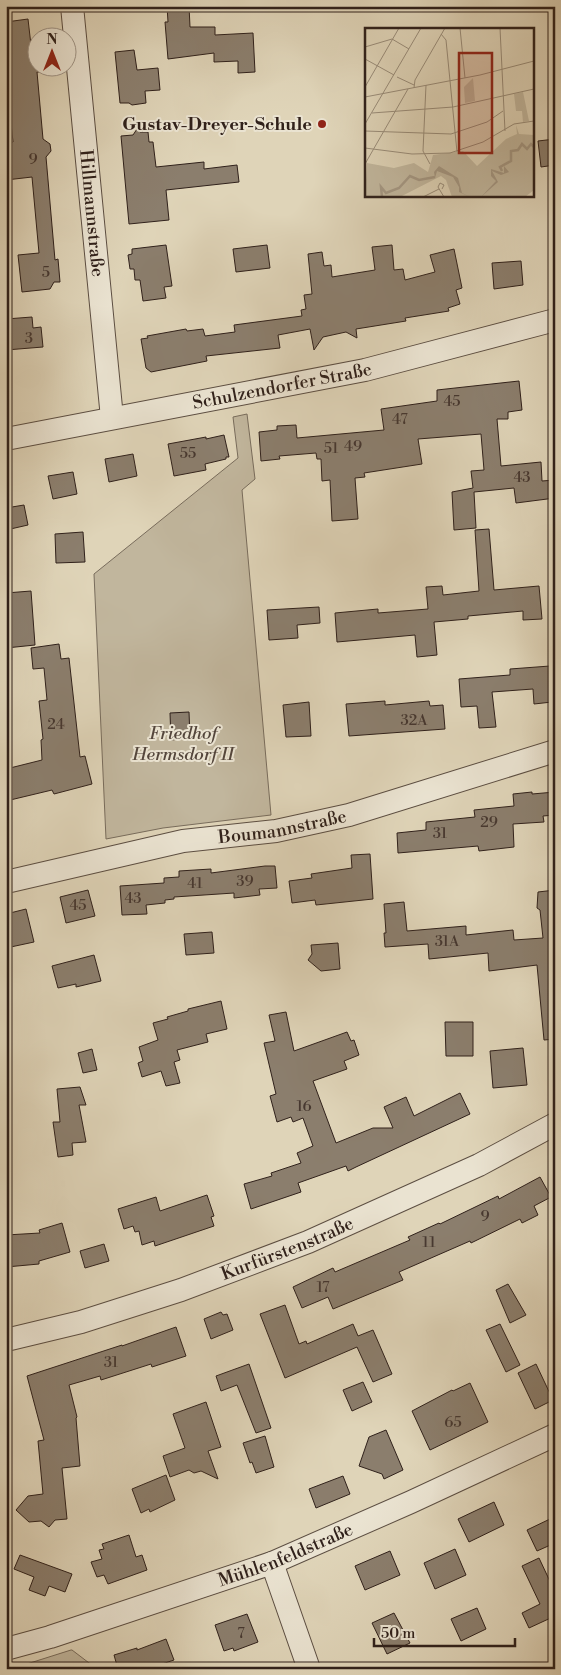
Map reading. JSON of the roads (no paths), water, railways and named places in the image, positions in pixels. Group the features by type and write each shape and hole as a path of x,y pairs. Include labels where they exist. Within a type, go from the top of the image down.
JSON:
{"street":[{"name":"Hillmannstraße","path":"72,6 112,418"},
{"name":"Schulzendorfer Straße","path":"6,439 365,370 555,320"},
{"name":"Boumannstraße","path":"6,882 183,841 276,831 348,815 555,751"},
{"name":"Kurfürstenstraße","path":"6,1340 81,1322 181,1290 308,1242 479,1165 555,1124"},
{"name":"Mühlenfeldstraße","path":"6,1649 50,1637 272,1563 411,1502 555,1435"},
{"path":"272,1563 309,1669"}],"place":[{"name":"Gustav-Dreyer-Schule","path":"322,124"}],"park label":[{"name":"Friedhof Hermsdorf II","path":"183,743"}]}
